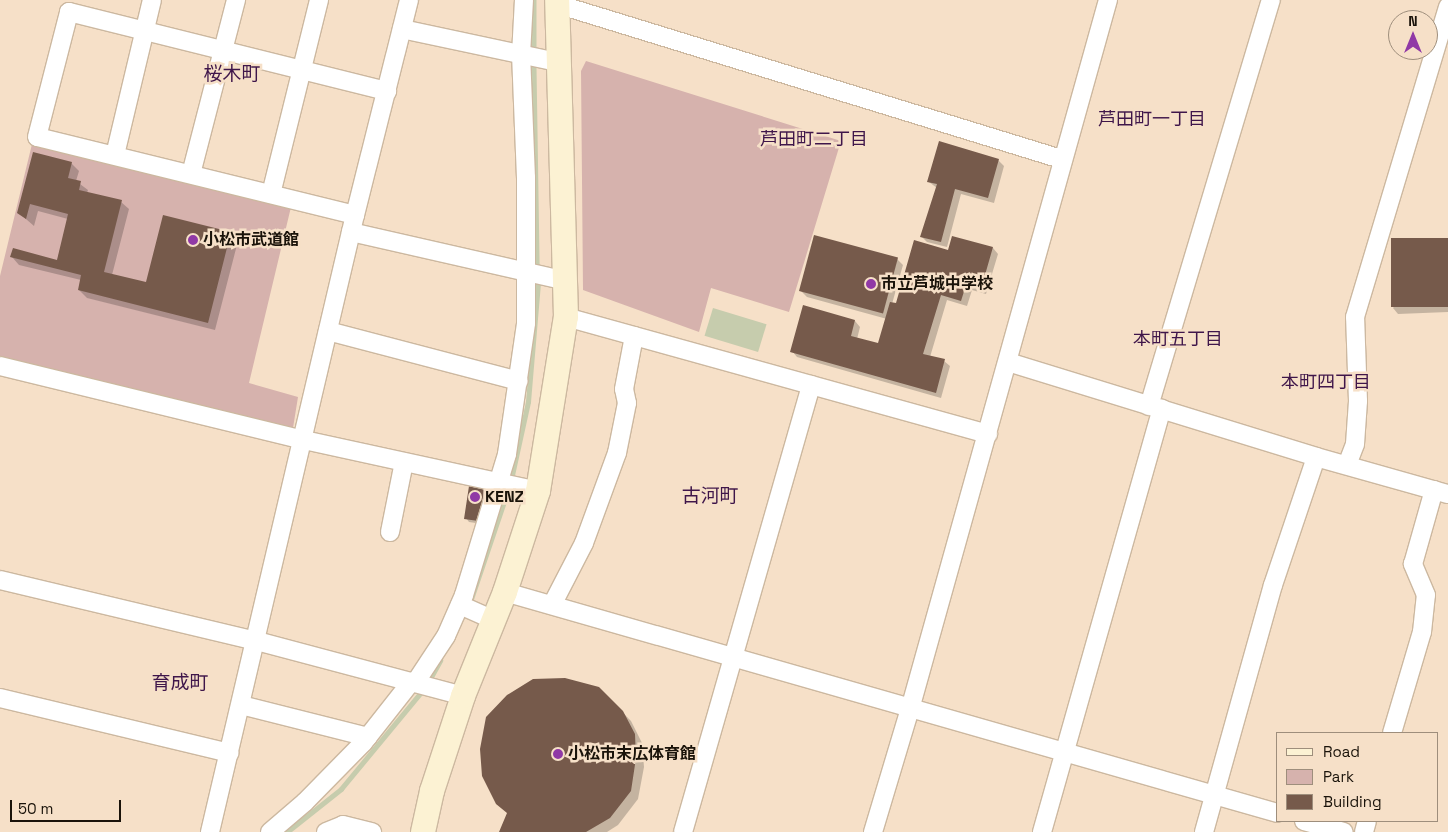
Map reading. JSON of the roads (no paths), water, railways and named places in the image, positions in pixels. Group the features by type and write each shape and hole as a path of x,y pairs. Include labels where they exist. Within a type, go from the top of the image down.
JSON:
{"street":[{"path":"115,155 152,0"},
{"path":"191,174 236,0"},
{"path":"271,194 319,0"},
{"path":"210,832 257,641 355,215 409,0"},
{"path":"423,832 432,791 463,696 473,611 501,483 519,381 526,323 526,178 521,54 524,0"},
{"path":"873,832 988,434 1061,159 1108,0"},
{"path":"1042,832 1065,754 1155,407 1271,0"},
{"path":"270,832 305,802 368,737 413,683 446,636 473,611 505,592 538,491 566,317 556,2 1061,159"},
{"path":"355,215 37,137 70,6 145,30 387,91"},
{"path":"1347,464 1354,444 1358,401 1354,317 1448,7"},
{"path":"402,30 557,62"},
{"path":"352,232 566,281"},
{"path":"566,317 988,434"},
{"path":"328,331 519,381"},
{"path":"552,606 584,543 617,452 627,403 624,389 634,336"},
{"path":"1008,362 1316,457 1347,464 1441,492 1413,564 1426,595 1422,632 1392,732"},
{"path":"0,366 304,440 538,491"},
{"path":"684,832 811,385"},
{"path":"1204,832 1273,585 1316,457"},
{"path":"390,532 404,462"},
{"path":"0,580 257,641 463,696"},
{"path":"505,592 1065,754 1276,813"},
{"path":"0,698 230,753"},
{"path":"241,705 368,737"},
{"path":"1308,822 1344,832"},
{"path":"326,832 343,826 372,832"}],"waterway":[{"path":"534,0 534,49"},
{"path":"534,67 537,266"},
{"path":"511,480 528,402 538,284"},
{"path":"469,605 507,493"},
{"path":"430,679 440,661"},
{"path":"287,832 341,789 422,691"}],"place":[{"name":"小松市武道館","path":"193,240"},
{"name":"市立芦城中学校","path":"871,284"},
{"name":"KENZ","path":"475,497"},
{"name":"小松市末広体育館","path":"558,754"}],"district":[{"name":"桜木町","path":"232,74"},
{"name":"芦田町一丁目","path":"1152,119"},
{"name":"芦田町二丁目","path":"814,139"},
{"name":"本町五丁目","path":"1178,339"},
{"name":"本町四丁目","path":"1326,382"},
{"name":"古河町","path":"710,496"},
{"name":"育成町","path":"180,683"}]}
